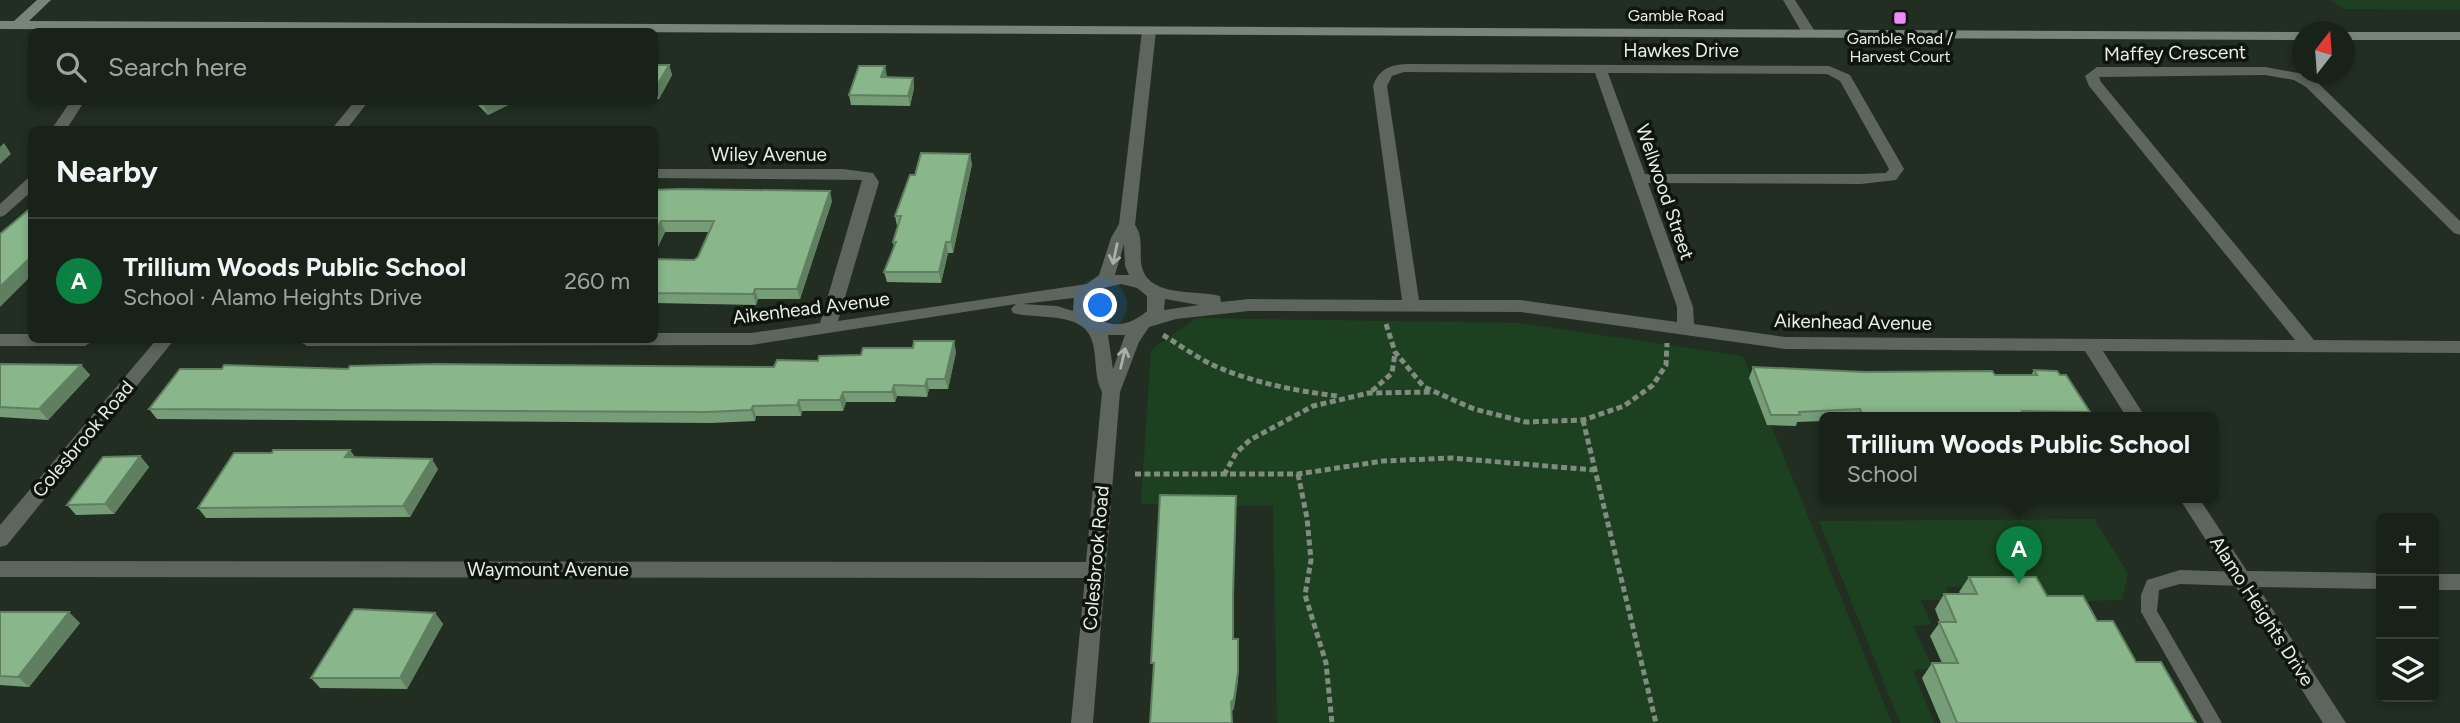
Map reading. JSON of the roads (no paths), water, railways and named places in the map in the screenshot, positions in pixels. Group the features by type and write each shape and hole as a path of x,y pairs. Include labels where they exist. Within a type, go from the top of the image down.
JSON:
{"main road":[{"path":"17,25 46,0"},
{"name":"Gamble Road","path":"0,25 259,28"},
{"name":"Gamble Road","path":"658,30 2292,36"},
{"path":"2355,36 2460,36"}],"street":[{"path":"1789,0 1809,33"},
{"path":"1127,225 1119,233 1113,264 1080,304 1081,313 1091,323 1119,331 1149,326 1158,306 1133,266 1132,233 1127,225 1149,31"},
{"name":"Wellwood Street","path":"1600,69 1685,307 1685,330"},
{"name":"Hawkes Drive","path":"1411,305 1380,86 1382,78 1389,70 1820,70 1840,73 1897,169 1891,177 1861,179 1640,178"},
{"name":"Maffey Crescent","path":"2309,346 2094,83 2092,76 2097,71 2265,71 2298,77 2311,84 2460,230"},
{"path":"61,126 75,105"},
{"path":"341,126 359,105"},
{"name":"Wiley Avenue","path":"658,173 868,176 872,182 828,329"},
{"path":"0,212 28,186"},
{"path":"1096,286 1121,279 1147,287"},
{"name":"Aikenhead Avenue","path":"658,340 728,340 828,329 984,305 1002,299 1057,297 1096,286"},
{"name":"Aikenhead Avenue","path":"1147,287 1189,299 1249,305 1543,308 1785,343 2460,347"},
{"name":"Aikenhead Avenue","path":"984,305 1001,309 1057,312 1091,323"},
{"name":"Aikenhead Avenue","path":"1149,326 1176,313 1249,305"},
{"name":"Colesbrook Road","path":"1091,323 1104,343 1104,382 1111,392"},
{"name":"Colesbrook Road","path":"1082,723 1111,392 1118,382 1128,343 1149,326"},
{"path":"0,340 28,340"},
{"name":"Colesbrook Road","path":"0,539 163,343"},
{"path":"2090,345 2133,412"},
{"name":"Alamo Heights Drive","path":"2192,503 2335,723"},
{"name":"Waymount Avenue","path":"0,569 1095,570"},
{"path":"2242,579 2376,581"},
{"path":"2439,582 2460,582"}],"lane":[{"path":"2213,723 2149,612 2149,594 2153,585 2180,577 2242,579"}],"place":[{"name":"Gamble Road / Harvest Court","path":"1900,18"},
{"name":"Trillium Woods Public School","path":"2019,584"}]}
